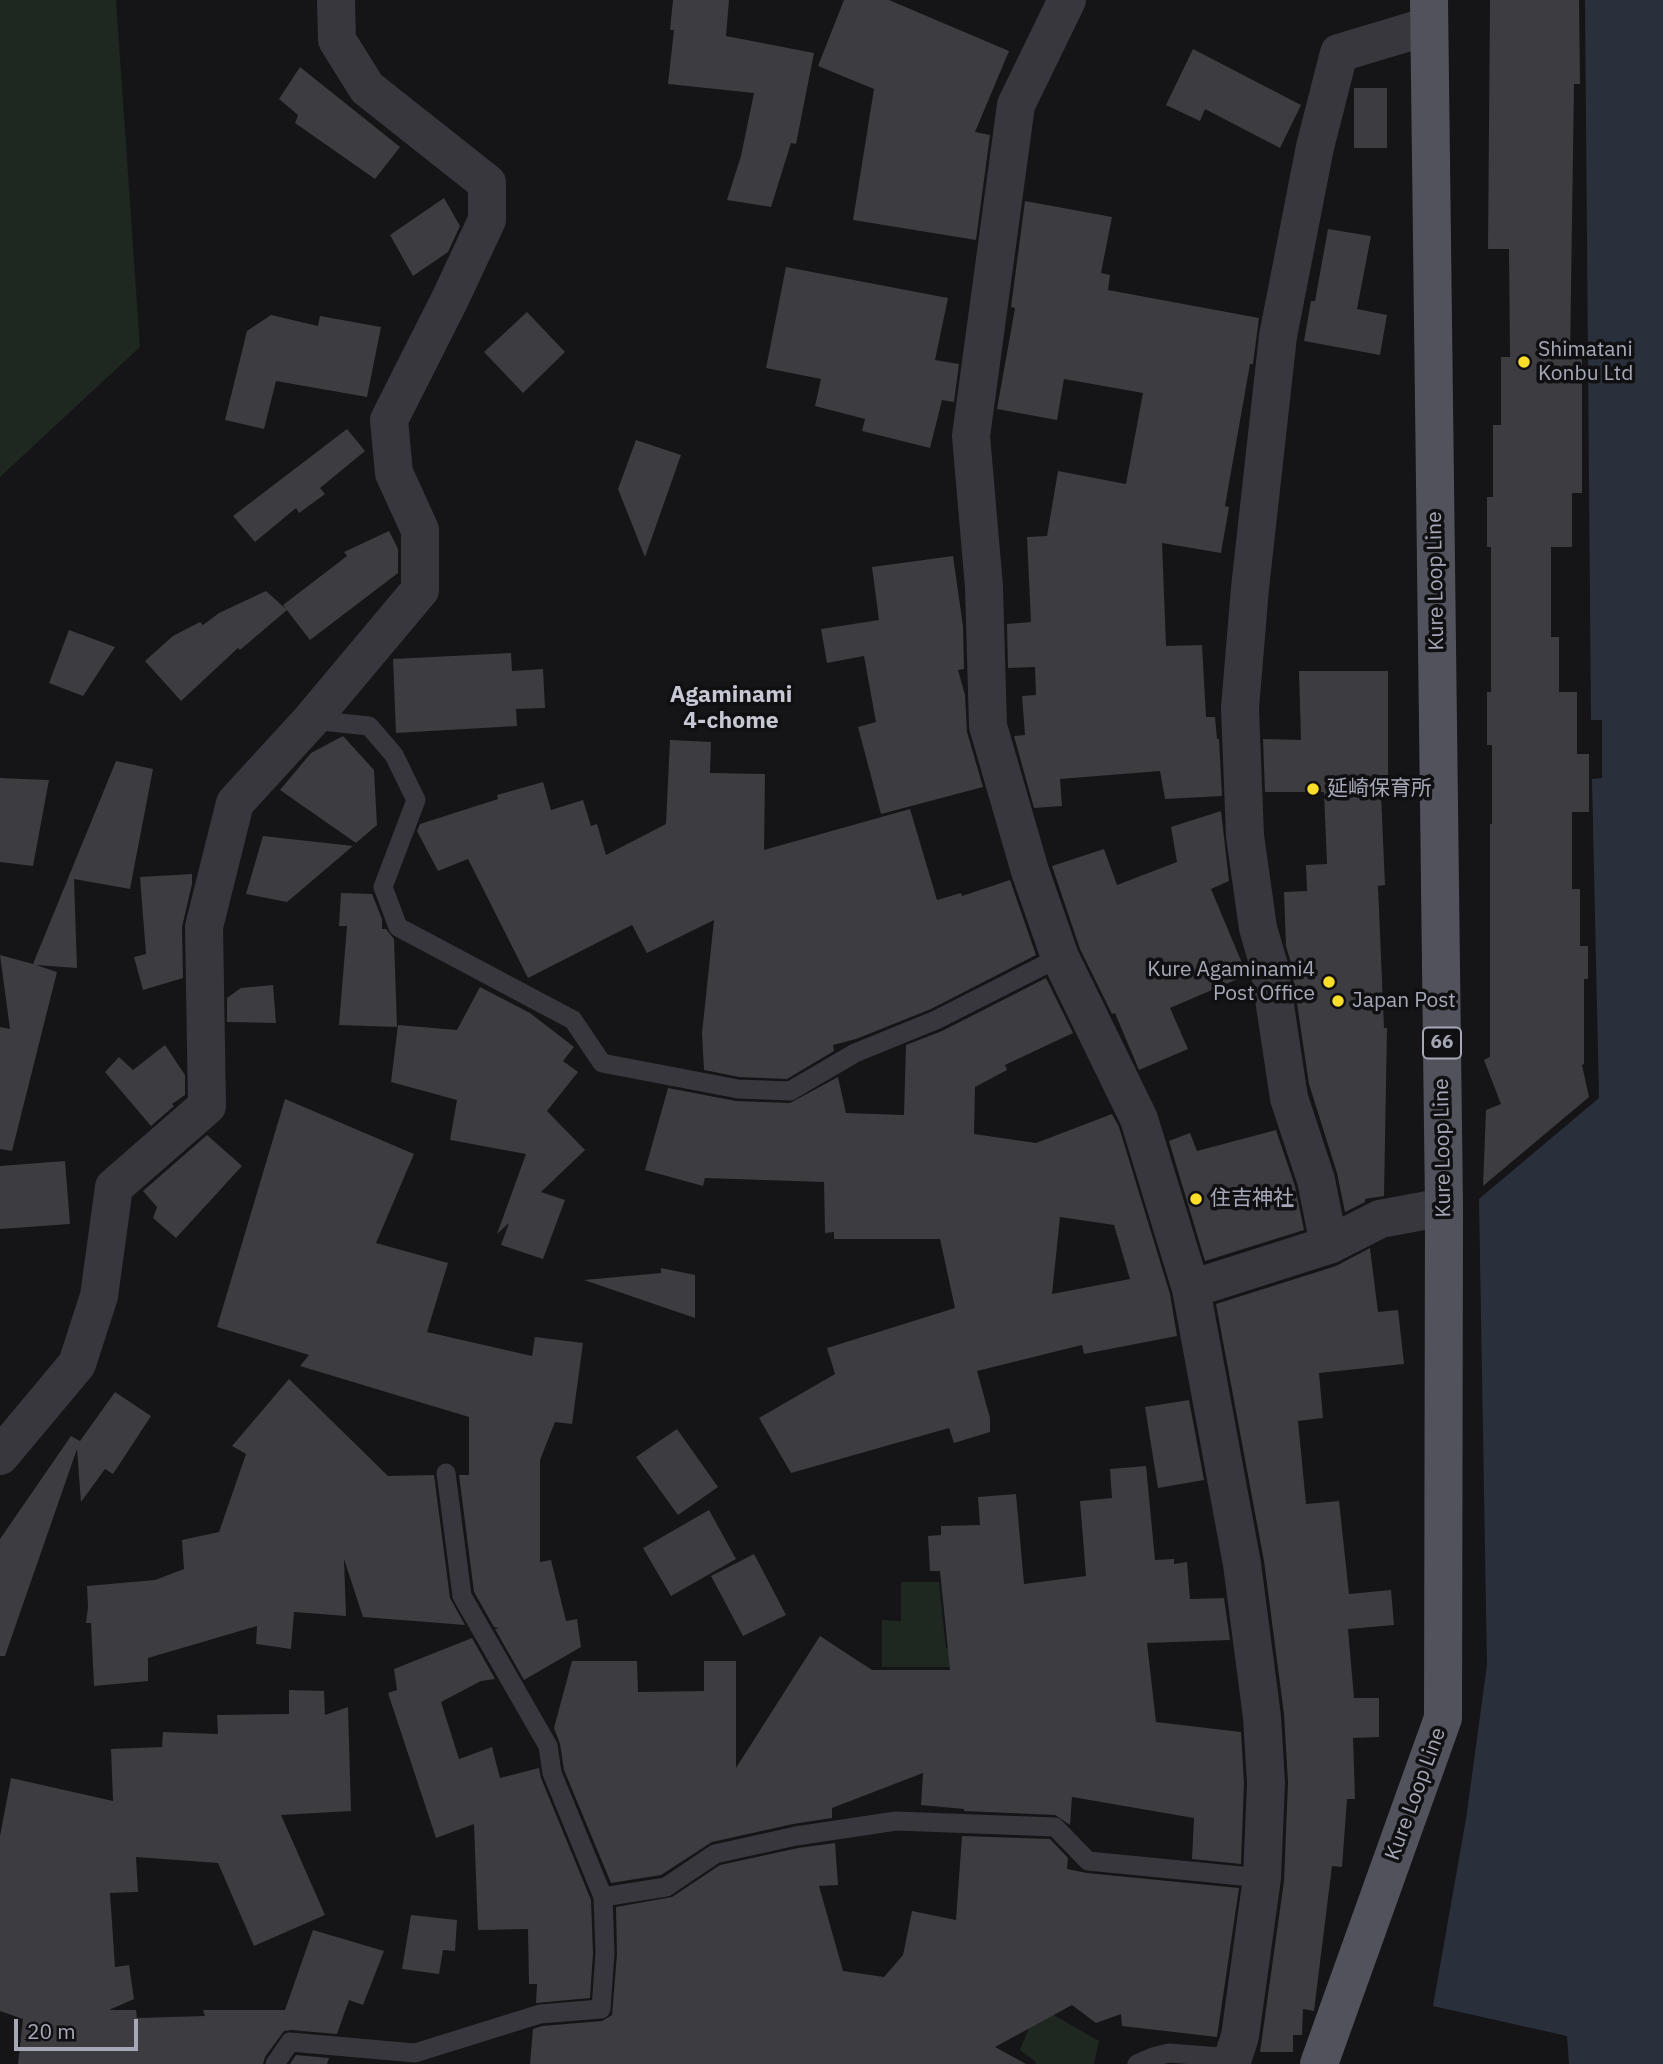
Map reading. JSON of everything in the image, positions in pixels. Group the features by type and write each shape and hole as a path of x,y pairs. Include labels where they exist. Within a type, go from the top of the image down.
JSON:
{"main road":[{"name":"Kure Loop Line","path":"1319,2064 1443,1718 1444,1207 1429,13"}],"street":[{"path":"0,1456 77,1364 99,1296 114,1187 207,1105 204,927 235,803 311,720 420,590 420,530 394,473 389,419 487,219 488,183 367,88 337,40 336,0"},
{"path":"1068,0 1016,105 971,436 984,587 988,726 1030,871 1060,957 1139,1119 1191,1289 1242,1564 1262,1717 1266,1783 1262,1878 1240,2036 1232,2061"},
{"path":"1329,1245 1316,1180 1289,1098 1269,966 1258,928 1245,836 1240,708 1278,337 1315,147 1339,53 1429,13"},
{"path":"1191,1289 1329,1245 1380,1219 1444,1207"}],"lane":[{"path":"311,720 369,726 394,755 416,800 383,887 398,927 573,1020 603,1063 738,1089 790,1091 855,1053 936,1020 1060,957"},
{"path":"275,2064 290,2042 415,2053 540,2014 601,2009 605,1953 603,1897 552,1773 548,1746 462,1596 446,1473"},
{"path":"603,1897 666,1887 715,1854 796,1836 896,1821 1055,1827 1088,1861 1262,1878"},
{"path":"1137,2064 1169,2053 1232,2061"}],"shaded area":[{"path":"0,0 116,0 140,347 0,477"},
{"path":"1585,0 1663,0 1663,2064 1569,2064 1567,2036 1433,2006 1466,1819 1487,1665 1479,1199 1599,1098 1592,779 1602,778 1602,720 1591,720"},
{"path":"901,1582 939,1582 946,1648 966,1647 966,1667 882,1667 882,1620 901,1621"},
{"path":"1038,2006 1099,2041 1094,2064 1035,2064 1036,2062 1020,2050"}],"building":[{"path":"673,0 729,0 726,36 814,53 796,144 791,143 771,207 727,200 741,156 754,93 668,84 674,30 670,30"},
{"path":"844,0 889,0 1009,51 975,132 990,135 976,240 853,220 874,89 818,66"},
{"path":"1490,0 1579,0 1580,84 1574,84 1570,357 1582,357 1582,493 1572,493 1572,547 1551,547 1551,637 1559,637 1559,692 1577,692 1577,754 1589,754 1589,812 1572,812 1572,889 1580,889 1580,946 1588,946 1588,979 1584,979 1582,1065 1589,1097 1483,1186 1486,1110 1501,1104 1484,1060 1490,1057 1492,824 1492,745 1487,745 1487,692 1491,692 1491,547 1487,547 1487,497 1493,497 1493,425 1501,425 1501,357 1510,357 1509,249 1488,249"},
{"path":"1193,49 1301,105 1280,148 1205,109 1200,121 1166,105"},
{"path":"300,67 400,147 375,179 295,123 298,115 279,99"},
{"path":"1354,88 1387,88 1387,148 1354,148"},
{"path":"444,198 460,226 448,252 413,276 390,235"},
{"path":"1025,201 1112,217 1101,273 1110,275 1108,290 1259,318 1253,364 1250,364 1225,506 1229,507 1221,553 1162,543 1166,646 1202,645 1206,717 1215,717 1222,796 1165,799 1160,771 1060,779 1062,806 1034,808 1014,736 1025,735 1022,696 1036,695 1035,667 1008,668 1007,624 1031,622 1027,537 1047,536 1058,471 1126,484 1143,393 1064,379 1057,420 997,409 1015,308 1011,307"},
{"path":"1328,229 1371,236 1357,309 1387,315 1380,355 1304,341 1311,301 1315,301"},
{"path":"786,267 948,298 935,360 959,364 954,402 942,400 930,448 862,431 865,419 815,406 821,379 766,368"},
{"path":"527,312 565,352 523,393 484,352"},
{"path":"271,315 318,326 320,316 381,327 367,397 276,381 264,429 225,420 247,331"},
{"path":"347,429 365,451 320,488 325,494 299,513 296,508 255,542 233,516"},
{"path":"636,440 681,455 645,557 618,489"},
{"path":"389,531 398,549 398,573 310,640 283,605 347,556 344,552"},
{"path":"953,556 963,626 964,669 958,670 965,695 967,732 983,787 881,814 858,727 876,722 864,656 827,663 821,629 879,620 872,567"},
{"path":"266,591 287,610 240,650 238,648 181,701 145,661 173,636 200,622 203,625 219,613"},
{"path":"69,630 115,647 83,696 49,683"},
{"path":"511,653 512,671 543,669 545,708 516,709 517,726 396,733 393,659"},
{"path":"1299,671 1388,671 1388,793 1381,793 1385,885 1378,886 1384,1028 1387,1028 1384,1196 1365,1199 1365,1202 1345,1212 1337,1173 1309,1084 1291,963 1286,946 1284,892 1307,891 1306,865 1327,864 1324,792 1265,792 1263,739 1301,740"},
{"path":"343,736 374,770 377,825 356,843 280,790 311,753"},
{"path":"670,740 711,742 710,773 765,774 764,850 910,809 937,900 961,893 962,896 1010,880 1036,955 931,1009 856,1039 833,1045 834,1051 787,1079 739,1077 704,1070 702,1033 714,920 647,953 632,925 528,978 468,859 438,871 417,831 420,824 498,799 497,795 543,782 551,810 583,800 591,826 597,824 606,855 666,824"},
{"path":"116,761 153,769 130,889 74,879 77,968 36,965 57,972 12,1151 0,1149 0,1027 10,1029 0,955 33,964"},
{"path":"0,778 49,780 33,866 0,862"},
{"path":"1221,811 1229,881 1211,889 1247,975 1170,1008 1188,1049 1139,1070 1115,1013 1112,1014 1080,949 1052,866 1104,849 1117,885 1177,862 1171,827"},
{"path":"263,836 353,846 287,902 246,894"},
{"path":"192,874 182,927 183,978 143,990 134,957 146,954 140,877"},
{"path":"341,893 372,894 382,919 382,929 386,929 394,939 397,1027 339,1025 347,926 339,926"},
{"path":"1046,978 1073,1033 1005,1065 1007,1070 975,1087 974,1134 1036,1143 1112,1114 1119,1127 1170,1294 1177,1336 1084,1354 1082,1345 977,1371 990,1418 990,1432 954,1443 949,1428 791,1473 759,1418 835,1374 827,1348 955,1308 940,1239 834,1239 834,1232 825,1233 824,1182 705,1178 703,1186 645,1170 668,1088 736,1101 790,1103 838,1077 846,1113 904,1115 906,1045 942,1031","holes":["1060,1217 1114,1225 1130,1279 1052,1294"]},
{"path":"273,985 276,1023 227,1022 227,998 241,988"},
{"path":"480,987 530,1013 574,1047 563,1061 578,1072 547,1111 585,1150 541,1192 565,1200 543,1259 501,1245 509,1223 497,1234 526,1154 450,1140 457,1100 391,1082 398,1025 457,1030"},
{"path":"165,1045 185,1075 185,1095 172,1104 174,1106 151,1126 105,1072 119,1057 133,1070"},
{"path":"285,1099 414,1154 376,1243 448,1263 427,1332 532,1356 535,1337 583,1343 572,1424 555,1422 540,1460 540,1562 551,1560 566,1621 577,1619 581,1647 524,1680 495,1629 499,1628 494,1627 474,1592 459,1475 469,1475 469,1417 300,1366 309,1355 217,1327"},
{"path":"1276,1130 1295,1186 1304,1230 1205,1261 1169,1141 1190,1133 1197,1151"},
{"path":"207,1135 242,1166 176,1238 153,1218 157,1207 143,1191"},
{"path":"65,1161 70,1224 0,1229 0,1166"},
{"path":"1370,1248 1378,1312 1398,1310 1404,1364 1319,1373 1323,1418 1298,1421 1306,1504 1339,1501 1349,1594 1391,1590 1394,1625 1348,1629 1354,1698 1379,1698 1379,1737 1353,1738 1355,1799 1347,1799 1342,1867 1332,1866 1314,2011 1303,2009 1302,2035 1293,2035 1293,2052 1260,2052 1284,1881 1288,1782 1284,1714 1264,1561 1216,1304 1336,1266"},
{"path":"661,1268 695,1275 695,1318 584,1280 661,1273"},
{"path":"289,1379 388,1476 434,1475 450,1598 465,1625 363,1617 344,1559 346,1616 294,1612 291,1649 256,1644 257,1626 148,1658 148,1681 94,1686 91,1623 86,1623 87,1586 155,1580 184,1569 182,1540 219,1532 246,1454 232,1446"},
{"path":"115,1392 151,1416 113,1474 105,1469 81,1502 77,1449 5,1656 0,1656 0,1539 71,1436 80,1441"},
{"path":"1189,1400 1204,1480 1158,1488 1145,1407"},
{"path":"677,1429 718,1487 678,1515 636,1457"},
{"path":"1146,1466 1155,1560 1174,1559 1174,1564 1187,1562 1190,1599 1224,1598 1230,1640 1147,1643 1156,1722 1241,1732 1244,1783 1241,1864 1192,1859 1194,1818 1072,1797 1070,1825 1055,1815 964,1811 921,1805 923,1773 832,1808 832,1818 712,1842 661,1875 611,1883 564,1770 560,1744 554,1728 572,1661 637,1661 638,1692 704,1691 704,1661 736,1661 736,1768 820,1636 872,1670 950,1670 940,1571 930,1571 928,1536 941,1535 941,1526 980,1525 978,1497 1016,1494 1024,1584 1086,1576 1080,1501 1112,1498 1110,1469"},
{"path":"709,1510 736,1559 671,1596 643,1548"},
{"path":"754,1554 786,1615 743,1636 711,1576"},
{"path":"472,1638 495,1679 481,1681 441,1702 459,1759 492,1747 500,1778 539,1768 591,1900 593,1953 590,1998 536,2003 537,1984 529,1984 528,1929 478,1930 474,1824 436,1838 388,1693 397,1690 394,1669"},
{"path":"289,1690 324,1691 325,1715 348,1707 351,1811 281,1815 325,1915 254,1946 218,1863 136,1857 138,1892 110,1893 115,1967 129,1965 134,1999 109,2010 136,2010 137,2018 205,2016 203,2010 285,2010 313,1930 384,1951 363,2005 349,2000 337,2034 284,2031 263,2064 18,2064 23,2019 0,2011 0,1836 11,1778 113,1801 111,1749 162,1747 163,1732 218,1734 217,1715 289,1714"},
{"path":"962,1836 1050,1839 1068,1858 1067,1869 1087,1873 1239,1888 1217,2037 1122,2026 1121,2014 1096,2023 1072,2005 995,2047 1026,2064 530,2064 533,2029 602,2021 612,2015 617,1954 616,1907 672,1897 720,1865 835,1843 838,1885 819,1886 843,1971 884,1977 903,1955 912,1911 956,1920"},
{"path":"411,1915 457,1920 455,1951 443,1950 439,1974 402,1969"},
{"path":"296,2055 329,2058 327,2064 290,2064"}],"place":[{"name":"Shimatani Konbu Ltd","path":"1524,362"},
{"name":"延崎保育所","path":"1313,789"},
{"name":"Kure Agaminami4 Post Office","path":"1329,982"},
{"name":"Japan Post","path":"1338,1001"},
{"name":"住吉神社","path":"1196,1199"}],"district":[{"name":"Agaminami 4-chome","path":"731,708"}]}
